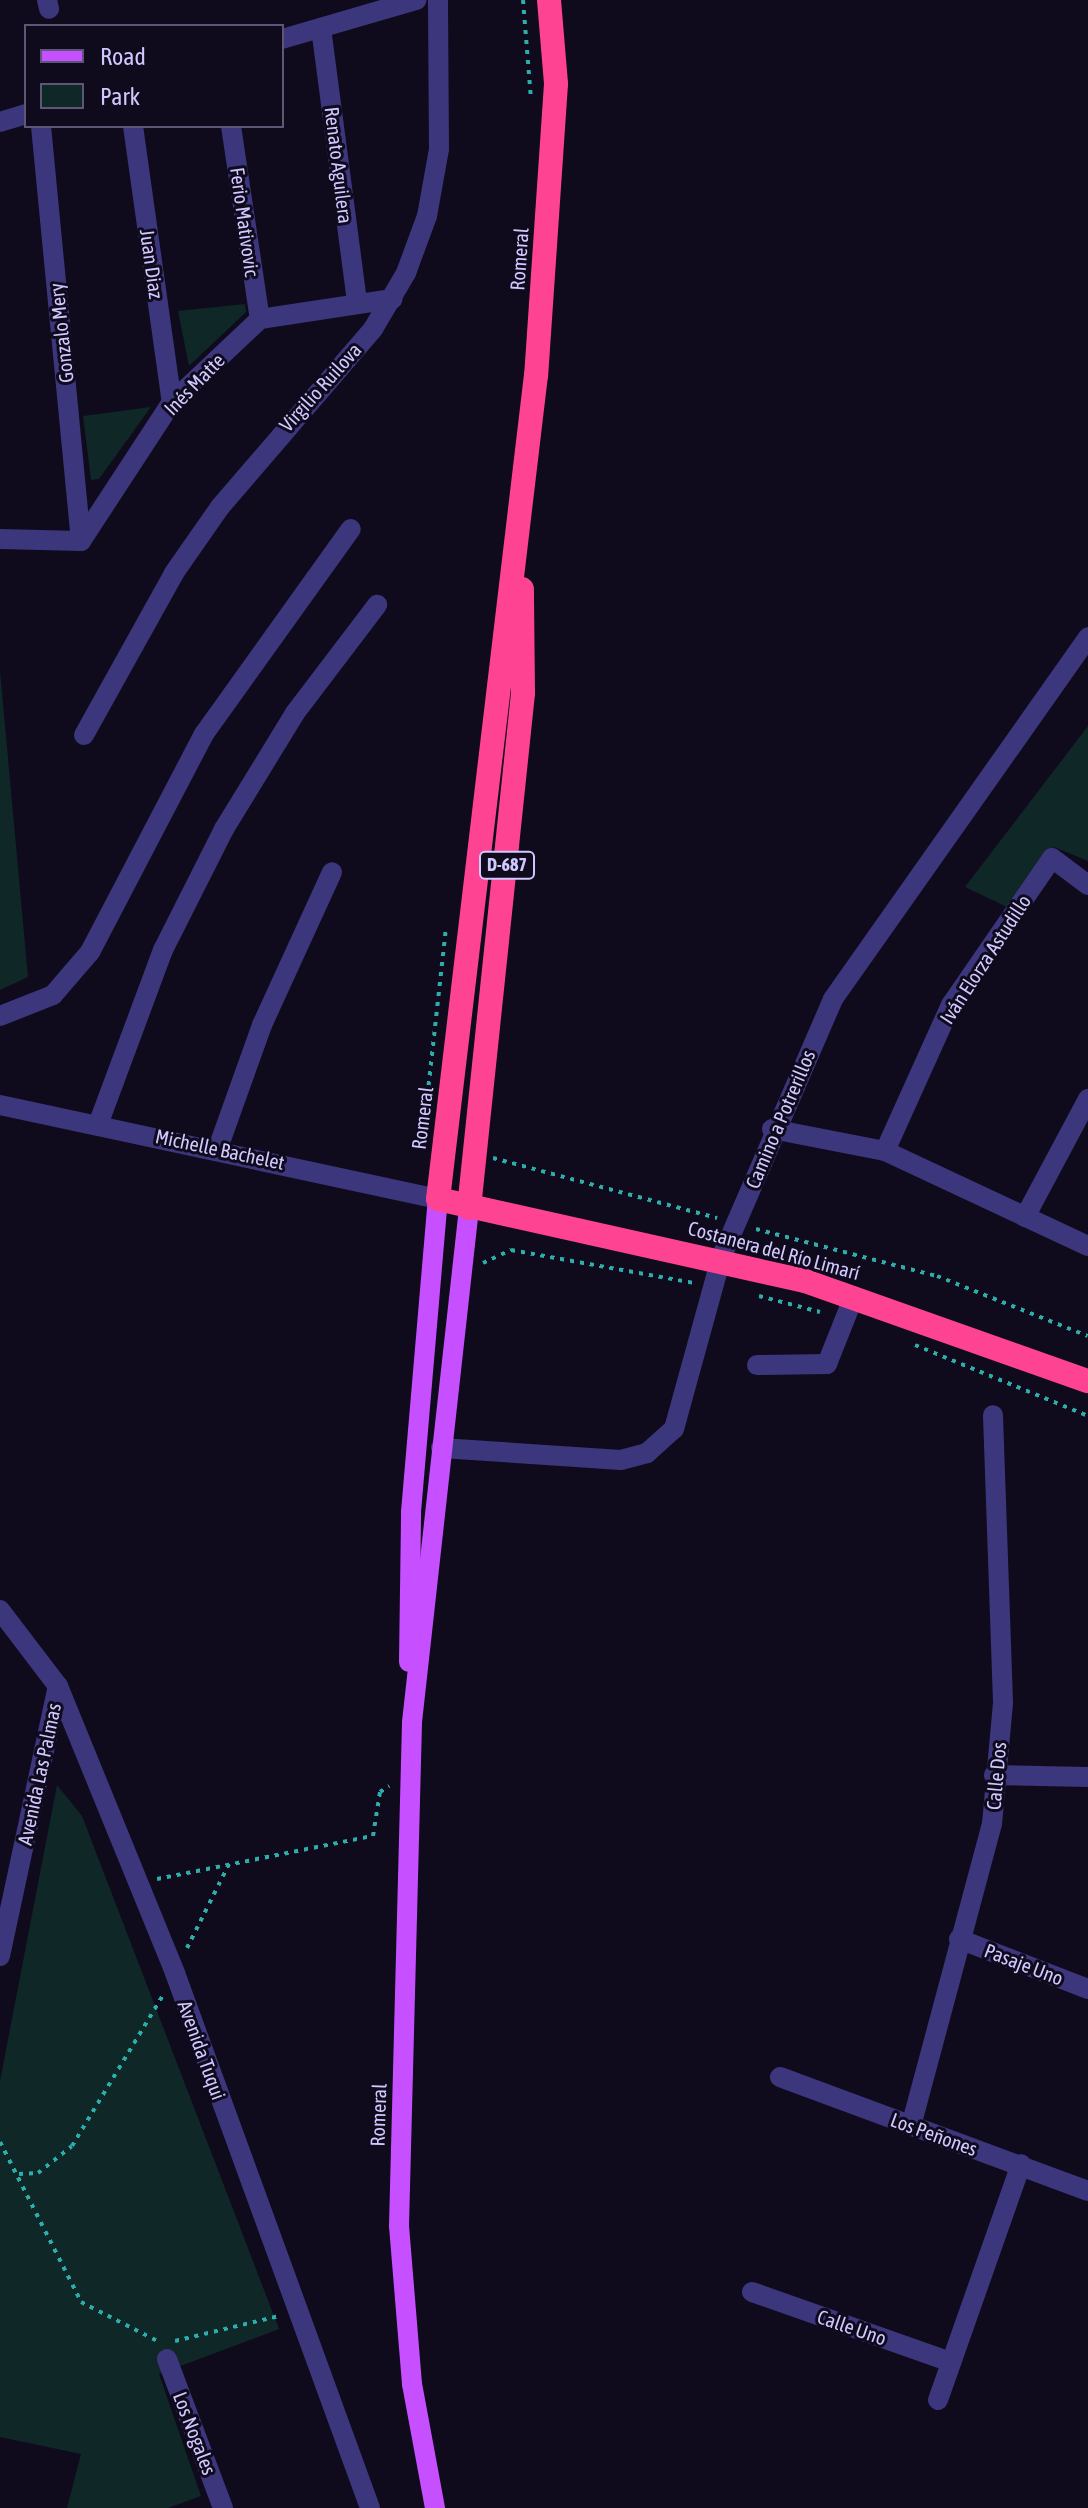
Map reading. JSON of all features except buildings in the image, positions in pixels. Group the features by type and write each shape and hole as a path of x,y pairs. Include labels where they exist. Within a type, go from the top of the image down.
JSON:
{"highway":[{"name":"Romeral","path":"438,1199 519,522 556,84 549,0"},
{"name":"Romeral","path":"469,1208 523,693 519,522"},
{"name":"Costanera del Río Limarí","path":"438,1199 469,1208 721,1258 854,1296 1088,1381"}],"main road":[{"name":"Romeral","path":"435,2508 412,2384 399,2226 412,1722 405,1608 438,1199"},
{"name":"Romeral","path":"412,1722 469,1208"}],"street":[{"path":"284,38 416,0"},
{"name":"Virgilio Ruilova","path":"84,735 212,518 392,299 435,183 438,0"},
{"name":"Renato Aguilera","path":"321,28 357,302"},
{"path":"0,122 24,115"},
{"name":"Gonzalo Mery","path":"41,128 81,541"},
{"name":"Juan Diaz","path":"133,128 172,402"},
{"name":"Ferio Mativovic","path":"231,128 260,319"},
{"path":"260,319 392,299"},
{"name":"Inés Matte","path":"81,541 172,402 260,319"},
{"path":"0,1016 53,995 90,952 204,734 351,529"},
{"path":"0,539 81,541"},
{"path":"99,1122 157,964 224,829 295,713 377,605"},
{"name":"Camino a Potrerillos","path":"441,1448 583,1462 635,1457 658,1446 686,1403 721,1258 772,1129 833,999 1088,637"},
{"name":"Iván Elorza Astudillo","path":"885,1151 951,1005 1052,858 1088,885"},
{"path":"218,1148 262,1025 332,872"},
{"path":"1025,1217 1088,1099"},
{"name":"Michelle Bachelet","path":"0,1105 99,1122 438,1199"},
{"path":"772,1129 885,1151 1088,1246"},
{"path":"757,1365 827,1364 854,1296"},
{"name":"Calle Dos","path":"911,2126 992,1824 994,1775 1003,1702 993,1415"},
{"name":"Avenida Tuqui","path":"0,1610 58,1686 175,1973 370,2508"},
{"name":"Avenida Las Palmas","path":"0,1956 58,1686"},
{"path":"994,1775 1088,1777"},
{"name":"Pasaje Uno","path":"959,1939 1088,1989"},
{"name":"Los Peñones","path":"780,2077 1088,2191"},
{"path":"938,2400 1021,2164"},
{"name":"Calle Uno","path":"752,2292 951,2362"},
{"name":"Los Nogales","path":"167,2359 223,2508"}],"path":[{"path":"523,0 530,113"},
{"path":"442,1150 417,1143 448,910"},
{"path":"474,1154 551,1169 736,1224 937,1276 1088,1336"},
{"path":"138,1883 373,1836 380,1792 411,1779"},
{"path":"19,2174 38,2173 72,2146 175,1973 229,1864"},
{"path":"0,2142 19,2174 81,2302 120,2328 161,2343 206,2339 297,2311"}],"green space":[{"path":"245,304 246,312 189,366 178,311"},
{"path":"151,407 99,479 91,480 83,416"},
{"path":"0,671 28,977 0,990"},
{"path":"1088,726 1088,861 1054,847 1007,907 965,887"},
{"path":"57,1785 82,1816 279,2329 159,2374 201,2496 168,2508 67,2508 81,2454 0,2437 0,2081"}]}
